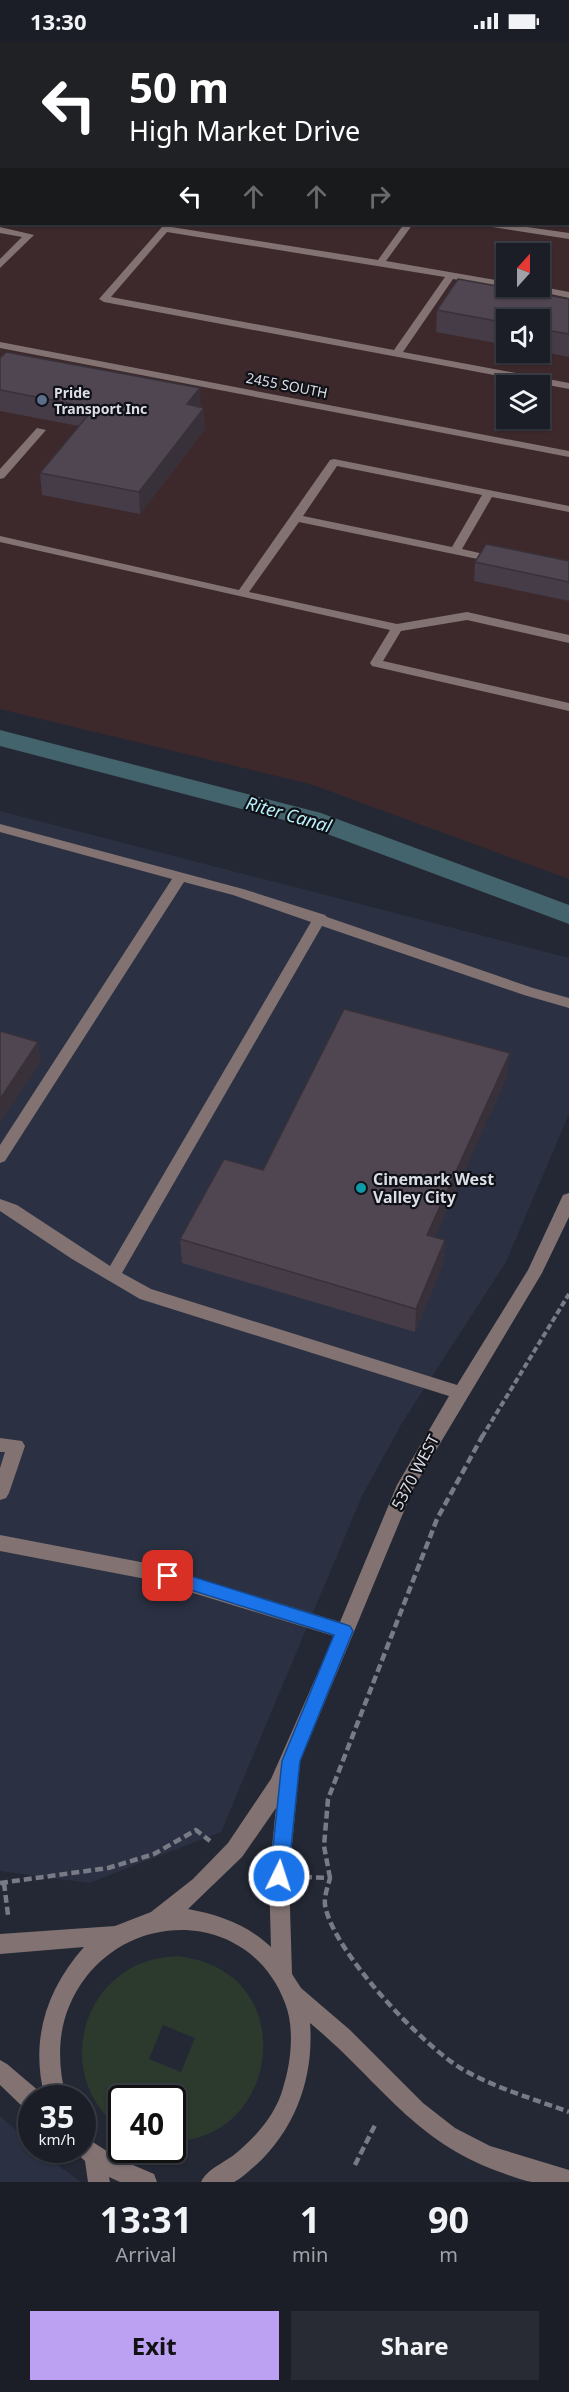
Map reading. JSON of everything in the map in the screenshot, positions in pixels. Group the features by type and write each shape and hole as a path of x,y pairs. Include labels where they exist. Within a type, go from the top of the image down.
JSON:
{"street":[{"path":"380,263 407,225"},
{"path":"498,225 569,236"},
{"path":"496,283 165,229 104,299 569,386"},
{"path":"0,230 29,235 0,265"},
{"path":"396,354 451,275"},
{"path":"550,292 569,295"},
{"name":"2455 SOUTH","path":"1,346 569,454"},
{"path":"0,476 41,430"},
{"path":"242,594 334,462 569,509"},
{"path":"455,551 489,493"},
{"path":"296,518 512,563"},
{"path":"0,539 397,628 467,616 569,639"},
{"path":"397,628 376,663 569,707"},
{"path":"0,828 238,892 569,1004"},
{"path":"0,1157 180,877"},
{"path":"112,1275 320,918"},
{"name":"5370 WEST","path":"157,1920 209,1880 231,1858 255,1827 291,1761 406,1485 528,1285 569,1199"},
{"path":"0,1205 11,1209 112,1275 146,1294 461,1393"},
{"path":"0,1445 16,1446 0,1493"},
{"path":"0,1543 151,1572 344,1631"},
{"name":"5370 WEST","path":"282,1974 279,1876 291,1761"},
{"path":"0,1944 114,1935 157,1920 191,1920 224,1927 246,1939 266,1954 282,1974 294,1996 300,2022 301,2049 297,2077 288,2103 273,2131 252,2156 212,2182"},
{"path":"52,2085 48,2051 51,2024 60,1997 74,1973 92,1952 114,1935"},
{"path":"294,1996 343,2037 400,2098 447,2135 514,2167 569,2181"},
{"path":"0,2071 18,2087"},
{"path":"96,2157 111,2167 146,2182"},
{"path":"91,2163 99,2182"}],"path":[{"path":"569,1294 462,1470 437,1519 328,1799 324,1846 330,1878 325,1903 335,1930 353,1959 390,2003 441,2053 462,2068 569,2112"},
{"path":"8,1915 2,1883 108,1868 154,1854 196,1830 210,1842"},
{"path":"304,1877 330,1878"},
{"path":"355,2165 375,2125"}],"shaded area":[{"path":"0,225 569,225 569,879 310,784 0,709"},
{"path":"0,811 569,958 569,1114 506,1262 402,1423 362,1496 221,1832 89,1883 0,1871"},
{"path":"0,2116 18,2132 18,2163 55,2163 81,2182 0,2182"}],"green space":[{"path":"185,1957 207,1963 233,1978 248,1994 258,2014 263,2035 263,2057 258,2078 249,2098 236,2115 218,2129 186,2140 186,2085 108,2085 108,2116 96,2101 96,2085 88,2085 83,2067 82,2043 88,2019 99,1998 115,1979 137,1965 157,1959","holes":["163,2025 195,2038 181,2072 149,2059"]}],"building":[{"path":"458,279 496,286 496,297 550,296 569,299 569,334 550,331 550,309 496,309 496,321 437,310"},
{"path":"6,352 200,388 187,404 204,408 139,492 40,473 94,408 0,390 0,358"},
{"path":"486,544 569,561 569,582 475,562"},
{"name":"Cinemark West Valley City","path":"344,1009 510,1053 427,1235 445,1240 416,1309 180,1239 224,1159 263,1170"},
{"path":"0,1031 38,1042 0,1099"}],"waterway":[{"name":"Riter Canal","path":"0,738 312,819 569,915"}],"place":[{"name":"Pride Transport Inc","path":"42,400"},
{"name":"Cinemark West Valley City","path":"361,1188"}],"route":[{"path":"168,1576 344,1631 291,1761 283,1817 279,1876"}]}
